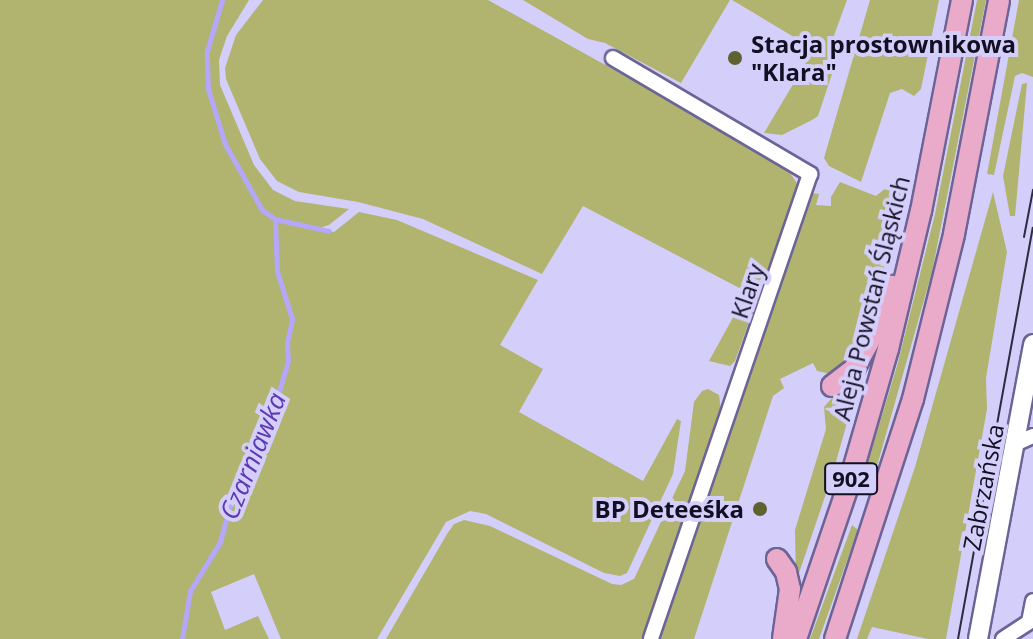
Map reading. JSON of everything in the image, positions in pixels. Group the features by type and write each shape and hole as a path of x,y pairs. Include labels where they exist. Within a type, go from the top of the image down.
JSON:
{"main road":[{"name":"Aleja Powstań Śląskich","path":"796,639 855,463 888,349 921,211 962,0"},
{"name":"902","path":"835,639 913,399 970,158 999,0"},
{"path":"832,386 854,369 876,329 921,211"},
{"path":"777,559 786,572 790,589 783,639"}],"street":[{"name":"Klary","path":"613,58 810,174 651,639"},
{"name":"Zabrzańska","path":"978,639 1025,439 1033,344"},
{"path":"1003,639 1031,621 1033,601"}],"green space":[{"path":"0,0 249,0 227,36 219,60 220,85 254,165 273,190 295,201 349,209 329,225 316,229 334,232 359,212 397,220 538,280 500,345 543,369 519,412 643,481 677,419 681,421 673,474 627,573 620,576 604,573 486,514 470,511 446,522 377,639 281,639 254,574 211,592 225,630 258,616 269,639 0,639"},
{"path":"263,0 488,0 784,164 798,185 735,361 730,366 709,361 747,292 583,206 542,274 423,219 358,202 299,192 277,181 260,159 226,79 225,68 236,35"},
{"path":"523,0 730,0 681,83 605,43 588,39"},
{"path":"732,0 847,0 832,41 841,47 818,116 782,135 764,133 814,49"},
{"path":"870,0 939,0 921,89 914,96 902,89 890,93 861,182 829,166 824,158"},
{"path":"977,0 986,0 932,272 875,473 870,474 866,468 897,366 935,214"},
{"path":"1019,0 1033,0 1033,77 1022,73 1015,76 994,175 987,174"},
{"path":"1027,83 1015,216 1010,216 1003,176 1022,84"},
{"path":"840,182 876,196 886,188 902,191 871,325 836,375 817,371 813,363 780,379 784,388 773,396 694,639 659,639 811,193 819,194 816,205 831,206 831,197"},
{"path":"993,192 1007,252 986,378 987,409 946,639 928,639 872,627 867,639 857,639 915,467"},
{"path":"864,362 832,476 796,582 795,530 826,429 824,407"},
{"path":"708,389 719,395 721,411 644,639 386,639 447,534 454,524 464,520 490,526 612,584 621,585 634,579 685,471 694,402 702,391"},
{"path":"852,525 858,530 819,639 810,639"}],"waterway":[{"name":"Czarniawka","path":"182,639 190,591 220,542 229,508 269,425 288,361 287,343 292,319 277,271 275,219 262,210 225,144 208,89 207,51 222,0"},
{"path":"275,219 329,231"}],"tram line":[{"path":"1024,237 1033,190"},
{"path":"958,639 1033,228"}],"place":[{"name":"Stacja prostownikowa \"Klara\"","path":"735,58"},
{"name":"BP Deteeśka","path":"760,509"}]}
